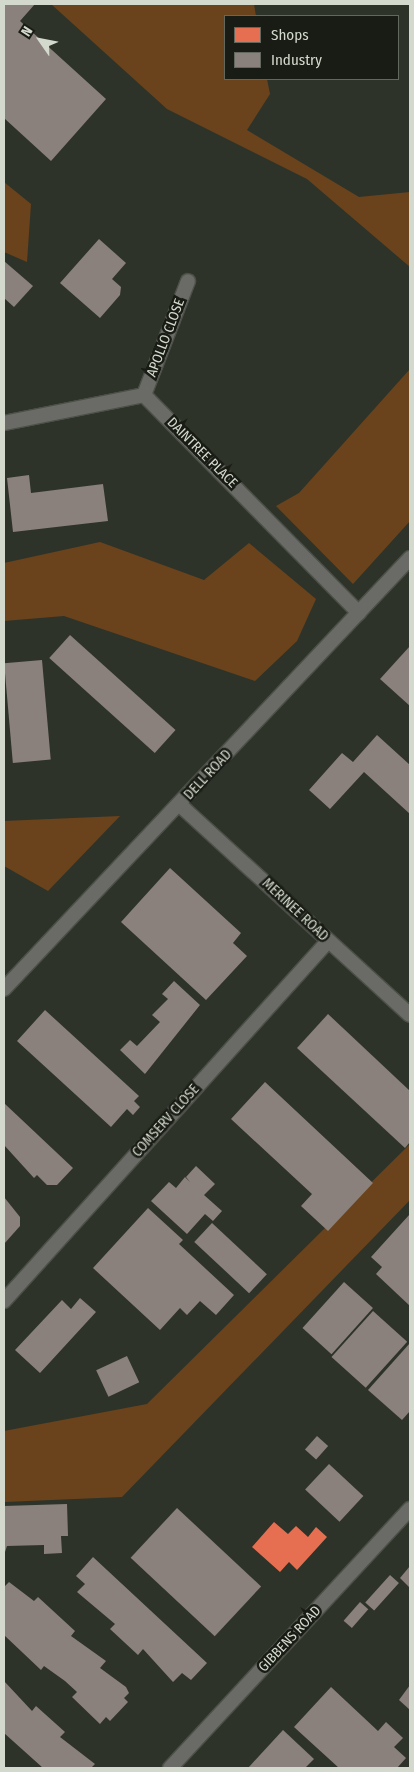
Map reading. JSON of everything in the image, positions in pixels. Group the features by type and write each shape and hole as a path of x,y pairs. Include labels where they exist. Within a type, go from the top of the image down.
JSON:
{"street":[{"name":"APOLLO CLOSE","path":"144,395 188,281"},
{"path":"4,423 144,395"},
{"name":"DAINTREE PLACE","path":"144,395 359,613"},
{"name":"DELL ROAD","path":"4,989 180,805 410,558"},
{"name":"MERINEE ROAD","path":"180,805 410,1015"},
{"name":"COMSERV CLOSE","path":"4,1302 328,941"},
{"name":"GIBBENS ROAD","path":"170,1768 410,1509"}],"shaded area":[{"path":"51,4 254,4 256,15 224,15 224,80 267,80 270,94 247,130 359,197 410,192 410,267 307,179 167,109"},
{"path":"4,182 31,204 27,262 4,252"},
{"path":"410,369 410,521 353,584 276,506 299,493"},
{"path":"100,542 204,580 249,543 316,599 297,641 255,681 64,616 4,621 4,563"},
{"path":"120,816 48,891 4,866 4,821"},
{"path":"410,1144 410,1200 122,1497 4,1502 4,1431 147,1404"}],"building: Shops":[{"path":"274,1522 288,1534 296,1526 308,1537 316,1527 327,1537 297,1570 289,1562 280,1572 252,1547"}],"building: Industry":[{"path":"4,4 35,4 20,21 106,99 51,161 4,118"},
{"path":"99,239 126,263 112,279 121,287 120,295 100,318 60,283"},
{"path":"4,261 33,286 14,307 4,298"},
{"path":"29,475 31,493 103,484 108,521 13,532 7,478"},
{"path":"70,635 176,730 155,753 49,658"},
{"path":"410,646 410,706 380,679"},
{"path":"42,660 51,760 13,763 4,663"},
{"path":"377,735 410,765 410,814 364,772 330,809 309,790 342,753 353,762"},
{"path":"170,868 241,933 233,943 247,956 206,1000 121,922"},
{"path":"174,981 200,1005 145,1074 120,1050 130,1040 137,1046 160,1022 152,1015 168,999 162,994"},
{"path":"45,1010 139,1096 134,1101 140,1107 133,1115 127,1109 111,1127 17,1041"},
{"path":"328,1014 410,1091 410,1142 405,1148 297,1048"},
{"path":"265,1082 373,1183 328,1231 301,1206 312,1194 231,1119"},
{"path":"4,1103 73,1168 57,1185 47,1185 37,1175 34,1178 4,1145"},
{"path":"196,1166 215,1184 204,1195 222,1211 213,1221 205,1214 187,1234 151,1201 169,1182 176,1188 185,1177 190,1182 186,1177"},
{"path":"4,1197 20,1217 20,1226 4,1244"},
{"path":"148,1208 183,1240 179,1244 234,1295 216,1315 200,1301 187,1315 180,1308 160,1330 93,1268"},
{"path":"410,1214 410,1306 376,1274 382,1267 371,1257"},
{"path":"212,1223 267,1274 249,1293 194,1242"},
{"path":"344,1282 373,1308 331,1354 303,1328"},
{"path":"80,1298 96,1312 40,1373 15,1350 62,1300 71,1309"},
{"path":"373,1311 407,1342 366,1388 332,1357"},
{"path":"410,1343 410,1411 402,1420 368,1390"},
{"path":"127,1356 139,1382 108,1397 96,1370"},
{"path":"317,1436 328,1446 316,1459 305,1449"},
{"path":"329,1464 363,1496 340,1522 305,1490"},
{"path":"67,1504 68,1536 61,1536 62,1553 44,1554 44,1545 7,1546 4,1555 4,1506"},
{"path":"177,1508 261,1586 215,1636 131,1558"},
{"path":"93,1557 207,1663 191,1680 182,1673 173,1682 143,1649 138,1655 110,1629 115,1624 77,1592 85,1584 76,1576"},
{"path":"410,1566 410,1588 400,1578"},
{"path":"390,1575 399,1583 374,1611 365,1602"},
{"path":"9,1582 34,1601 38,1597 75,1631 71,1636 106,1661 100,1668 126,1687 129,1693 124,1698 128,1702 110,1721 106,1717 100,1724 72,1697 77,1692 44,1666 41,1670 4,1635 4,1587"},
{"path":"360,1602 368,1609 352,1628 344,1621"},
{"path":"4,1681 32,1711 36,1706 65,1732 60,1737 95,1764 91,1768 43,1768 4,1733"},
{"path":"410,1685 410,1710 399,1700"},
{"path":"331,1687 378,1731 386,1722 403,1738 394,1747 406,1758 397,1768 339,1768 294,1727"},
{"path":"283,1730 314,1759 305,1768 248,1768"}]}
